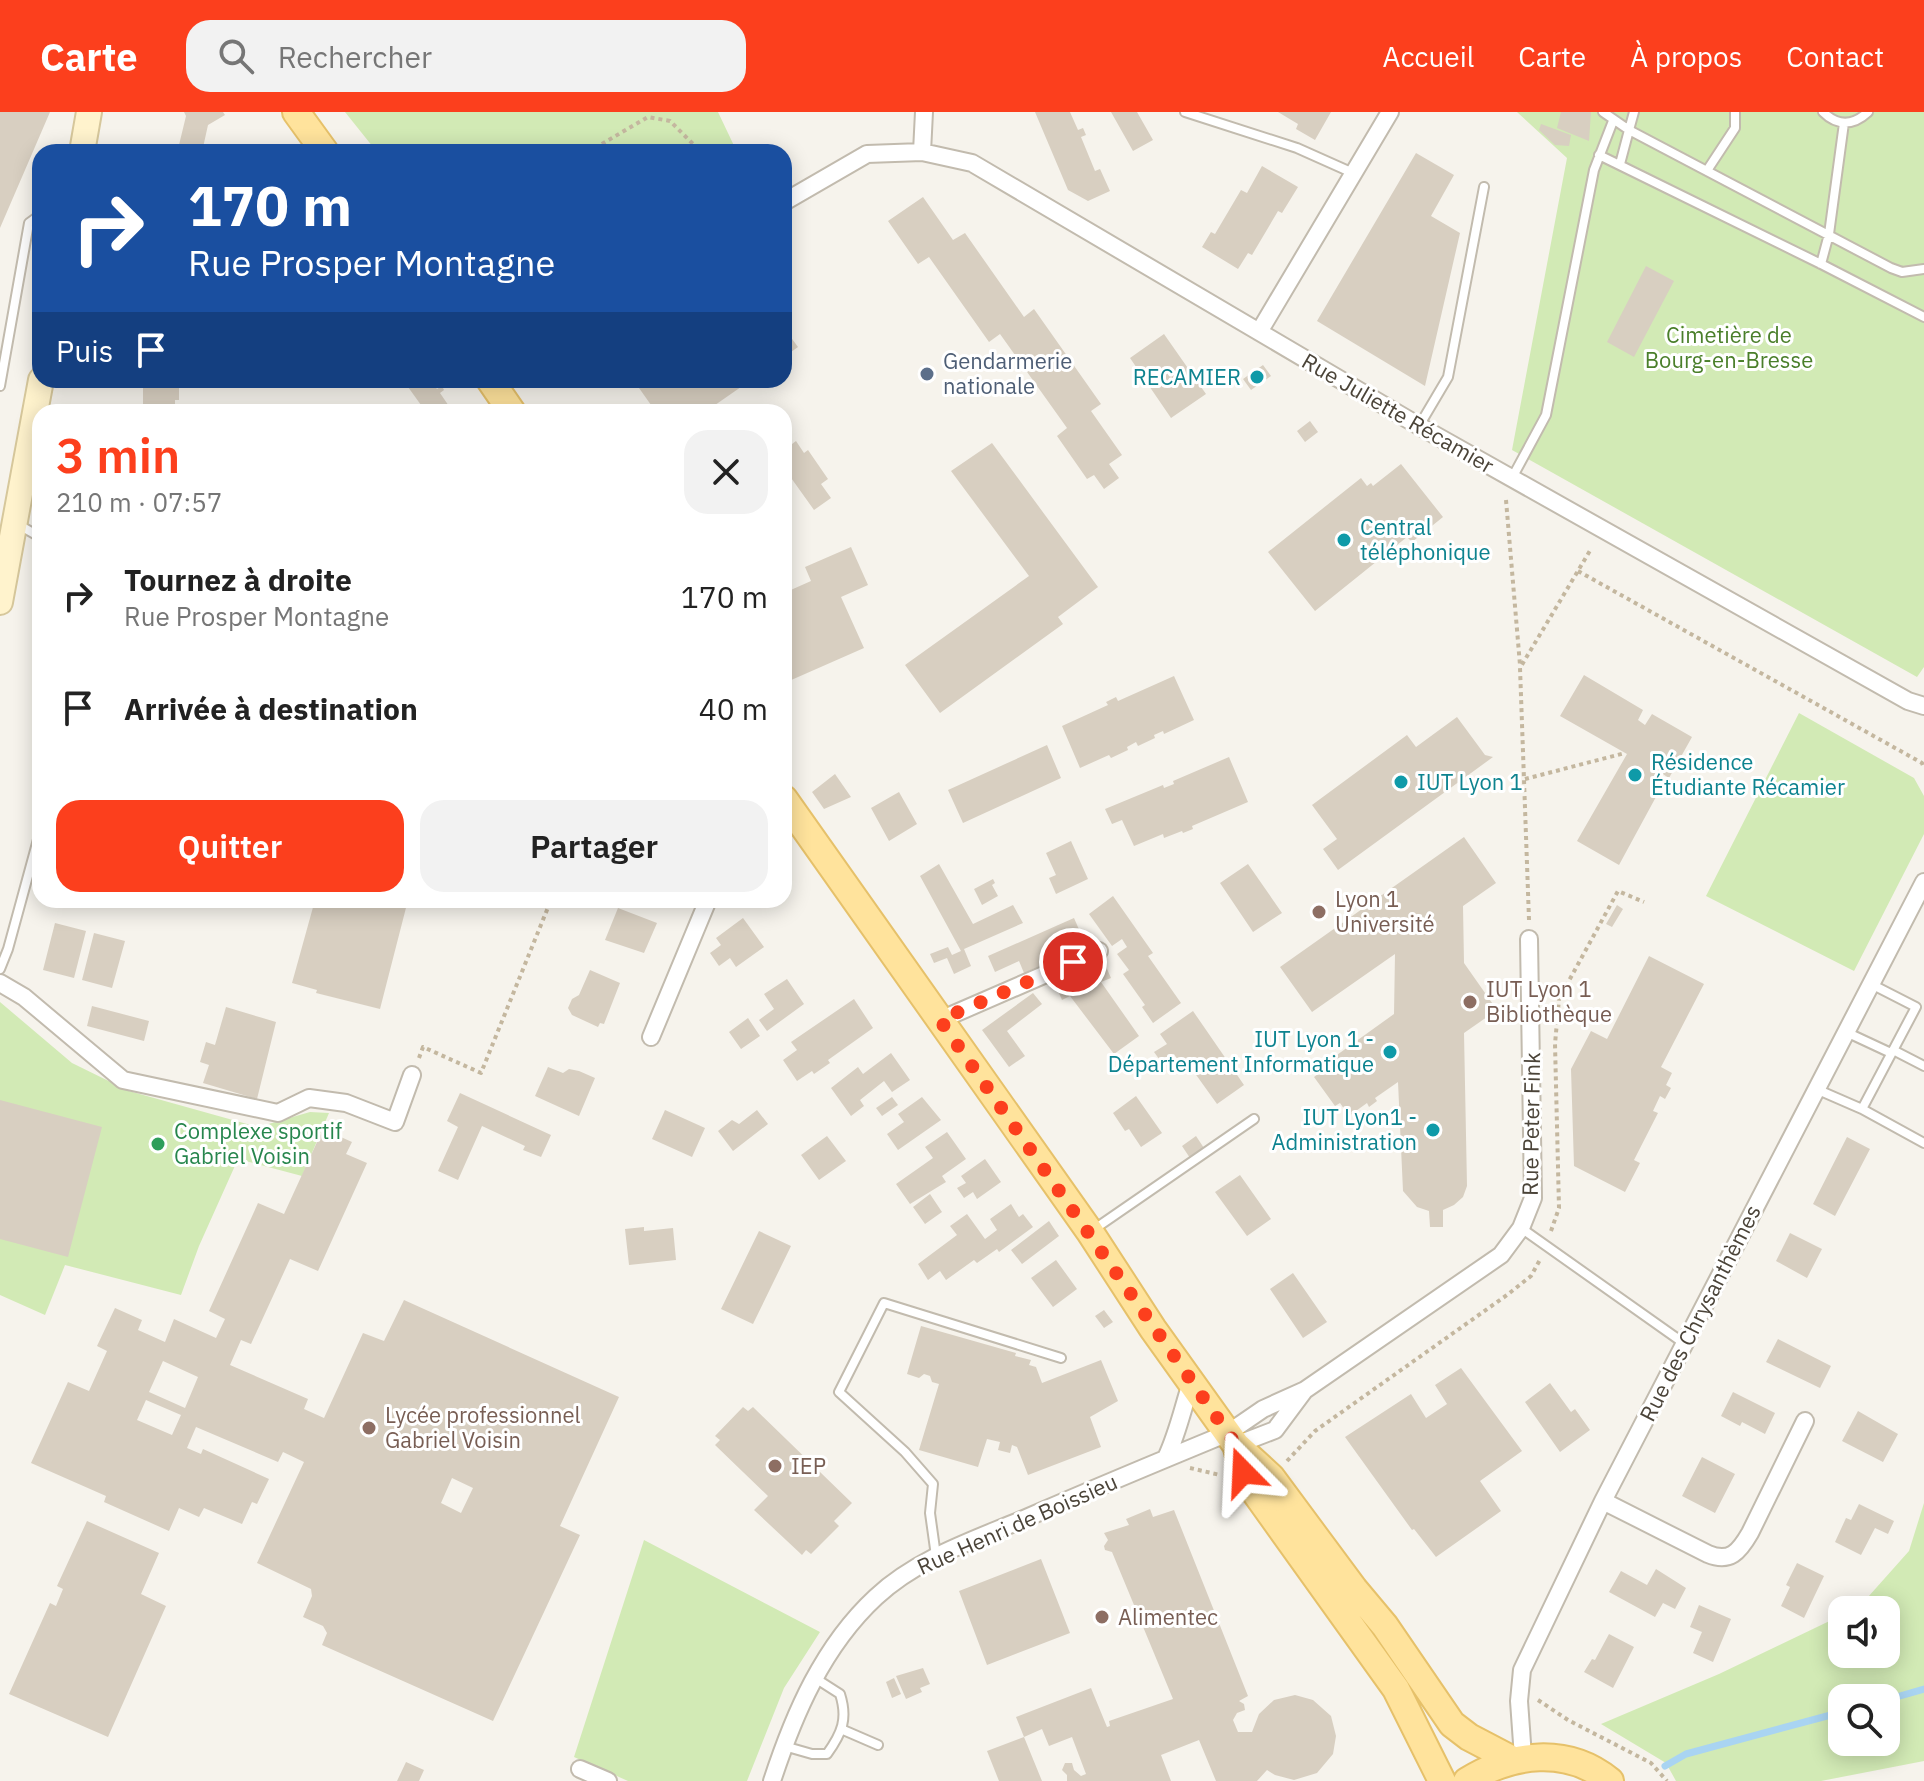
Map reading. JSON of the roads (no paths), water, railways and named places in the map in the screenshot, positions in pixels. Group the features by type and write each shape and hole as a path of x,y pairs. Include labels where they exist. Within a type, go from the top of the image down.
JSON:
{"main road":[{"path":"83,144 89,112"},
{"path":"296,112 319,144"},
{"path":"0,602 32,430"},
{"path":"792,810 1090,1232 1153,1329 1192,1380 1259,1479 1385,1626 1452,1724 1481,1744 1517,1758"},
{"path":"1259,1479 1279,1529 1396,1689 1442,1781"},
{"path":"1467,1781 1488,1768 1517,1758 1551,1757 1577,1762 1610,1781"}],"street":[{"path":"922,152 924,112"},
{"path":"1259,332 1390,112"},
{"name":"Rue Juliette Récamier","path":"792,197 867,154 922,152 972,163 1511,479 1916,704 1924,719"},
{"name":"Rue des Chrysanthèmes","path":"1517,1758 1522,1670 1603,1501 1924,882"},
{"path":"651,1037 705,908"},
{"name":"Rue Peter Fink","path":"1232,1439 1263,1409 1305,1390 1501,1255 1521,1228 1533,1198 1529,939"},
{"path":"940,1020 1099,951"},
{"path":"0,983 24,997 123,1080 278,1113 309,1098 346,1103 395,1122 412,1075"},
{"path":"1166,1458 1176,1436 1192,1380"},
{"name":"Rue Peter Fink","path":"1232,1439 1275,1430 1305,1390"},
{"path":"1603,1501 1708,1554 1730,1558 1741,1549 1750,1533 1805,1421"},
{"name":"Rue Henri de Boissieu","path":"772,1781 814,1678 843,1634 876,1597 936,1556 1166,1458 1232,1439"},
{"path":"580,1769 608,1781"}],"lane":[{"path":"1185,112 1297,148 1353,173"},
{"path":"1603,112 1629,130 1902,272 1924,269"},
{"path":"1620,164 1634,112"},
{"path":"1708,169 1735,128 1735,112"},
{"path":"1823,112 1834,121 1844,123 1860,119 1868,112"},
{"path":"1511,479 1546,415 1599,155 1613,121"},
{"path":"1821,264 1829,234 1844,123"},
{"path":"1599,155 1924,317"},
{"path":"1419,426 1448,377 1484,187"},
{"path":"0,386 29,223 32,221"},
{"path":"15,523 32,533"},
{"path":"0,969 32,861"},
{"path":"1862,1109 1892,1051 1920,1009 1871,983"},
{"path":"1846,1032 1924,1066"},
{"path":"1816,1089 1862,1109 1924,1143"},
{"path":"1090,1232 1254,1119"},
{"path":"1521,1228 1685,1344"},
{"path":"936,1556 930,1513 933,1484 905,1452 839,1392 884,1303 1061,1358"},
{"path":"784,1746 812,1754 827,1754 837,1740 846,1714 840,1694 814,1678"},
{"path":"841,1729 878,1745"}],"waterway":[{"path":"1900,1696 1924,1689"},
{"path":"1665,1766 1686,1754 1828,1716"}],"place":[{"name":"Gendarmerie nationale","path":"927,374"},
{"name":"RECAMIER","path":"1257,377"},
{"name":"Central téléphonique","path":"1344,540"},
{"name":"Résidence Étudiante Récamier","path":"1635,775"},
{"name":"IUT Lyon 1","path":"1401,782"},
{"name":"Lyon 1 Université","path":"1319,912"},
{"name":"IUT Lyon 1 Bibliothèque","path":"1470,1002"},
{"name":"IUT Lyon 1 - Département Informatique","path":"1390,1052"},
{"name":"IUT Lyon1 - Administration","path":"1433,1130"},
{"name":"Complexe sportif Gabriel Voisin","path":"158,1144"},
{"name":"Lycée professionnel Gabriel Voisin","path":"369,1428"},
{"name":"IEP","path":"775,1466"},
{"name":"Alimentec","path":"1102,1617"}],"park label":[{"name":"Cimetière de Bourg-en-Bresse","path":"1729,348"}]}
